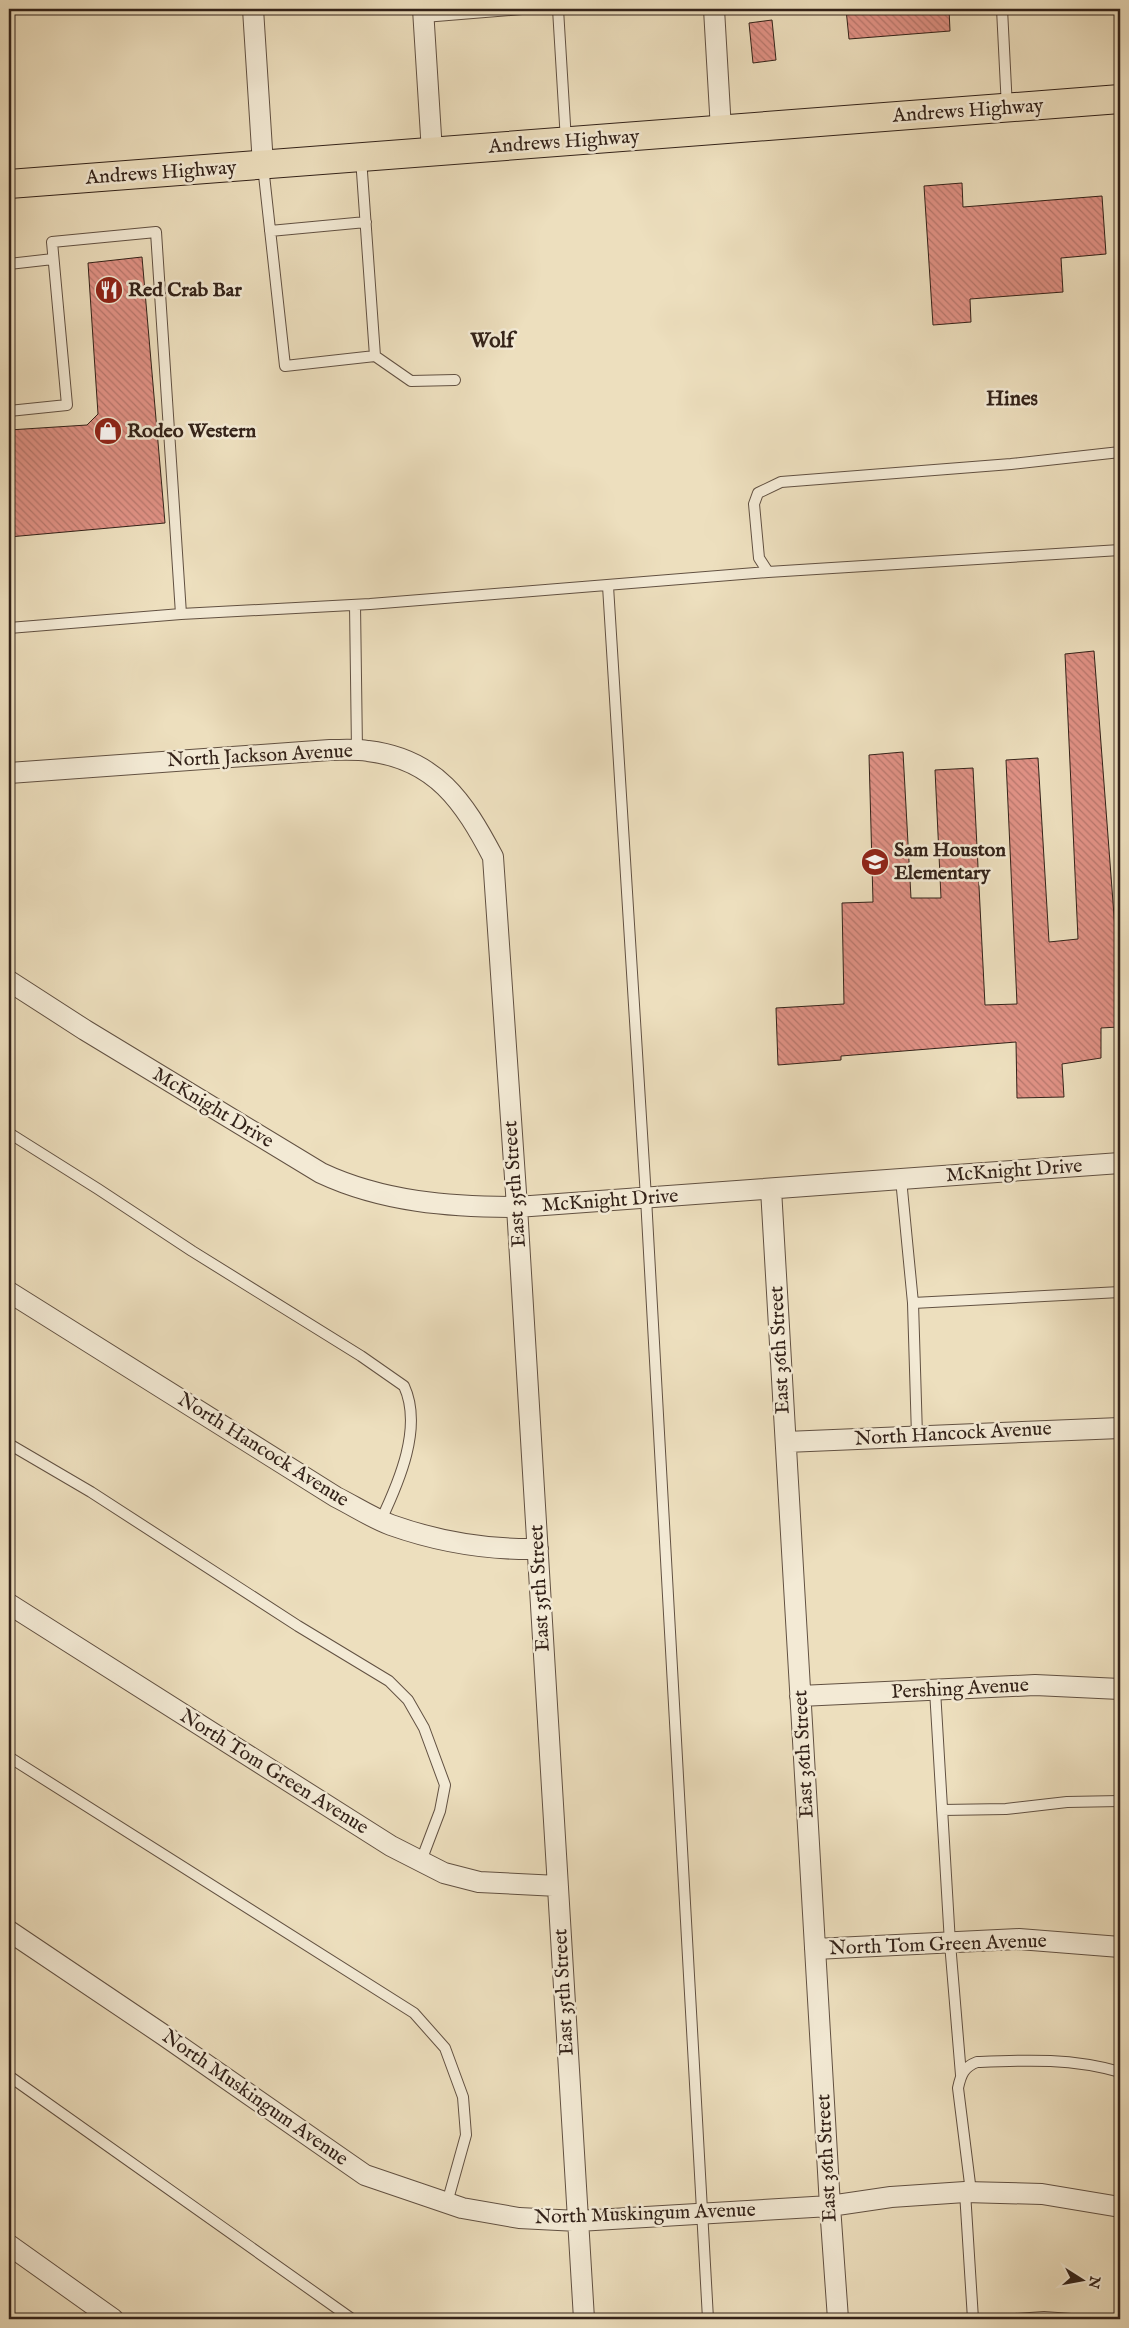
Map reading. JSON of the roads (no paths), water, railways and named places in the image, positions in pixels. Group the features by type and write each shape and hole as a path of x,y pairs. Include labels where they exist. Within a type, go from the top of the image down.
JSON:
{"main road":[{"name":"Andrews Highway","path":"9,184 1120,99"}],"street":[{"path":"253,9 262,165"},
{"path":"714,9 721,130"},
{"path":"423,13 432,152"},
{"name":"North Jackson Avenue","path":"9,773 320,750 357,750 391,755 408,761 430,773 454,794 473,819 493,857"},
{"name":"East 35th Street","path":"493,857 517,1207 584,2319"},
{"name":"McKnight Drive","path":"9,981 85,1030 322,1173 344,1184 380,1195 424,1203 517,1207 1120,1163"},
{"name":"East 36th Street","path":"771,1189 838,2319"},
{"name":"North Hancock Avenue","path":"9,1292 336,1497 382,1520 447,1542 506,1550 538,1549"},
{"name":"North Hancock Avenue","path":"786,1442 1120,1428"},
{"name":"North Tom Green Avenue","path":"9,1604 391,1846 421,1862 444,1873 479,1882 558,1886"},
{"name":"Pershing Avenue","path":"800,1696 1035,1685 1120,1689"},
{"name":"North Muskingum Avenue","path":"9,1931 165,2036 365,2175 462,2208 519,2218 578,2221 830,2206 891,2197 968,2192 1042,2194 1120,2207"},
{"name":"North Tom Green Avenue","path":"815,1949 1019,1939 1120,1947"},
{"path":"9,2245 113,2319"}],"lane":[{"path":"423,13 522,9"},
{"path":"558,9 566,142"},
{"path":"1002,9 1007,108"},
{"path":"361,157 375,356"},
{"path":"262,165 285,366 375,356 411,381 455,380"},
{"path":"270,231 366,222"},
{"path":"9,411 67,405 52,242 156,232 182,614"},
{"path":"9,264 53,259"},
{"path":"768,572 759,558 754,504 758,492 782,482 1011,464 1120,452"},
{"path":"9,628 182,614 355,605 768,572 1120,550"},
{"path":"608,586 646,1198 708,2319"},
{"path":"355,605 357,750"},
{"path":"9,1133 98,1189 192,1252 362,1356 404,1386 410,1407 408,1450 402,1472 382,1520"},
{"path":"901,1179 913,1303 917,1436"},
{"path":"913,1303 1120,1292"},
{"path":"9,1444 91,1492 290,1621 390,1681 408,1700 424,1728 445,1785 440,1811 421,1862"},
{"path":"935,1690 950,1942 961,2075 958,2088 968,2192 973,2319"},
{"path":"9,1757 414,2013 445,2048 463,2097 466,2135 447,2203"},
{"path":"942,1810 1006,1809 1067,1802 1120,1801"},
{"path":"961,2075 969,2065 977,2062 1051,2060 1092,2064 1120,2072"},
{"path":"9,2076 352,2319"},
{"path":"1015,2319 1044,2317 1071,2319"}],"place":[{"name":"Red Crab Bar","path":"109,290"},
{"name":"Rodeo Western","path":"108,431"},
{"name":"Sam Houston Elementary","path":"875,862"}],"district":[{"name":"Wolf","path":"492,341"},
{"name":"Hines","path":"1012,399"}]}
